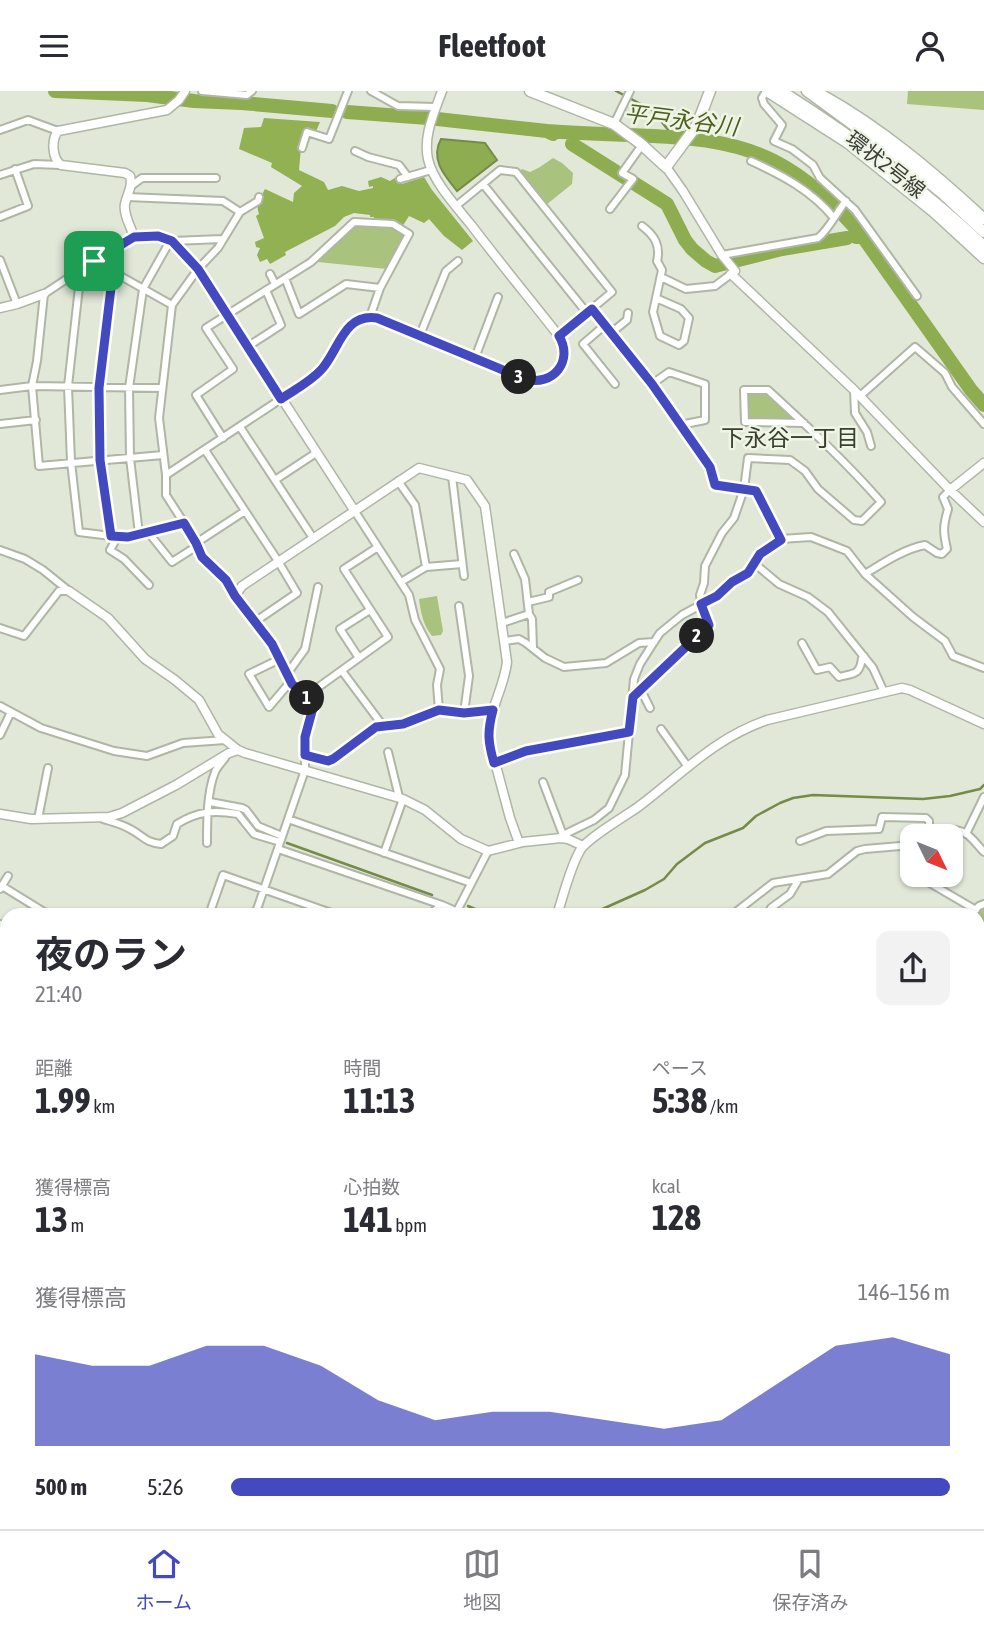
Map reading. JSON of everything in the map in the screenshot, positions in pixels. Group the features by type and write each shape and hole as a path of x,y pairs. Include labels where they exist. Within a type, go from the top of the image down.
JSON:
{"main road":[{"path":"530,91 614,124 667,167 694,130 710,91"},
{"path":"766,91 848,143 934,212 984,258"},
{"name":"環状2号線","path":"781,91 898,171 984,246"},
{"path":"809,91 843,108 886,137 924,166 984,219"},
{"name":"環状2号線","path":"809,91 904,162 984,232"}],"street":[{"path":"202,91 247,95 252,91"},
{"path":"302,148 307,132 329,139 348,91"},
{"path":"372,91 398,106 435,110"},
{"path":"166,475 319,373 345,331 352,323 362,318 377,318 525,379 545,380 562,364 565,356 559,336 456,206 431,170 426,144 442,91"},
{"path":"614,124 630,91"},
{"path":"766,91 762,98 764,104 782,125 774,141 792,149 813,165 820,178 855,210 917,296"},
{"path":"0,130 28,120 58,131 156,113 171,107 184,92"},
{"path":"58,131 55,135 54,157 61,165"},
{"path":"610,209 633,179 622,173 641,144"},
{"path":"355,151 399,165 404,178 431,170"},
{"path":"751,161 804,190 834,217"},
{"path":"0,175 34,164 125,173 131,179 124,205 125,213 134,237"},
{"path":"667,167 731,270 984,522"},
{"path":"0,217 28,206 15,169"},
{"path":"456,206 500,170 516,172 612,292 559,336"},
{"path":"131,186 142,178 216,178"},
{"path":"483,184 590,311 605,325 652,384 710,467 715,485 756,491 781,540"},
{"path":"127,197 223,201 240,212"},
{"path":"258,908 305,770 305,737 314,704 290,681 272,644 226,580 202,557 166,495 159,418 172,305 198,269 218,248 240,212 258,201 259,197"},
{"path":"723,256 818,238 846,201"},
{"path":"223,437 196,395 233,369 206,328 311,262 354,222 393,224 409,234 380,288 370,317"},
{"path":"642,226 653,234 659,253 657,261 662,271 661,277 656,298 653,312 660,336 679,345 684,341 689,319 681,309 656,298"},
{"path":"0,308 17,305 44,294 134,237 158,236 171,241 222,239"},
{"path":"171,241 198,269 410,595 415,620 440,669 437,685 439,710"},
{"path":"139,534 130,458 129,388 143,289 171,241"},
{"path":"0,261 17,305"},
{"path":"94,261 172,305"},
{"path":"420,335 446,271 458,261"},
{"path":"82,269 68,387 71,462 79,532 128,537 184,523"},
{"path":"661,277 686,289 715,286 731,270"},
{"path":"113,271 99,388 100,460 114,536 110,550 124,559 149,585"},
{"path":"270,274 275,284"},
{"path":"285,278 299,314 346,284 380,288"},
{"path":"247,347 281,325 266,290"},
{"path":"44,294 32,386 39,466 163,455"},
{"path":"475,358 498,297"},
{"path":"611,333 627,320 628,313"},
{"path":"605,325 583,344 615,384"},
{"path":"871,446 867,432 855,412 857,393 915,347 945,373 952,387 984,424"},
{"path":"652,384 669,372 705,384 705,420 680,425"},
{"path":"0,390 32,386 162,388"},
{"path":"633,697 709,625 700,595 705,566 722,533 734,518 744,489 748,458 790,460 805,471 818,489 854,520 862,521 881,502 853,470 804,423 768,390 744,390 745,422 804,423"},
{"path":"0,424 36,420"},
{"path":"240,426 313,538"},
{"path":"205,450 297,593 256,621"},
{"path":"275,480 316,453"},
{"path":"865,574 919,546 925,545 942,554 947,549 943,533 948,509 943,496 984,463"},
{"path":"235,596 242,586 419,468 467,481 485,506 507,662 506,675 488,726 488,736 519,843"},
{"path":"452,476 464,576"},
{"path":"398,481 415,505 426,567"},
{"path":"148,531 172,562 245,511"},
{"path":"0,550 25,559 43,570 108,618 145,659 199,701 218,734 238,750 401,798 425,810 461,839 488,851 562,837 594,820 609,807 625,775 634,679 653,642 682,615 717,596 732,582 748,573 760,554 781,540 811,537 847,551 865,574 913,617 945,641 953,656 984,668"},
{"path":"320,686 388,637 344,569 378,547"},
{"path":"514,554 525,579 533,648"},
{"path":"754,563 779,584 808,597 828,613 873,668 884,692"},
{"path":"401,582 426,567 462,564"},
{"path":"528,602 549,597 549,592 578,580"},
{"path":"287,674 305,649 318,587"},
{"path":"0,628 24,636 59,591 69,591"},
{"path":"459,606 469,676 464,713"},
{"path":"359,658 340,629 370,610"},
{"path":"502,623 529,614"},
{"path":"504,641 519,639 545,658 564,667 606,663 639,643 653,642"},
{"path":"802,643 817,670 830,667 839,677 856,673 864,656"},
{"path":"280,659 249,674 269,707 290,681"},
{"path":"342,671 383,726"},
{"path":"559,908 583,846 639,807 729,736 748,726 902,688 984,724"},
{"path":"641,690 650,708"},
{"path":"0,706 41,728 114,751 148,756 183,743 225,740"},
{"path":"305,755 328,761 376,727 403,724 439,710 464,713 493,710"},
{"path":"0,735 10,712"},
{"path":"661,729 688,767"},
{"path":"494,763 526,751 629,732"},
{"path":"0,814 38,819 95,818 122,813 238,750"},
{"path":"384,853 401,798 388,752"},
{"path":"207,842 208,812 216,770 229,753"},
{"path":"38,819 48,768"},
{"path":"543,782 562,837"},
{"path":"966,834 984,797"},
{"path":"210,803 240,811 254,834 450,908"},
{"path":"95,818 115,822 133,830 149,842 161,844 173,836 177,824 198,813 246,810 258,826 280,842"},
{"path":"800,841 826,831 879,829 882,817 926,818 929,824"},
{"path":"288,819 471,883"},
{"path":"254,834 258,826"},
{"path":"963,833 984,852"},
{"path":"562,837 583,846"},
{"path":"741,908 773,883 828,874 857,851 900,846"},
{"path":"458,908 488,851"},
{"path":"211,908 223,875 317,908"},
{"path":"8,876 1,888 37,908"},
{"path":"771,908 790,894 799,879"},
{"path":"937,887 967,908"},
{"path":"438,908 442,905"}],"shaded area":[{"path":"908,91 984,91 984,110 907,104"},
{"path":"264,118 320,122 315,134 307,131 301,147 299,170 324,182 328,190 342,186 359,191 373,188 369,187 368,181 381,177 390,181 398,176 402,184 424,177 473,241 462,250 444,236 429,219 424,223 409,216 402,227 394,221 374,220 370,215 354,213 285,252 286,255 270,264 267,259 260,262 257,255 260,248 256,247 255,242 264,238 256,216 259,214 260,198 265,189 293,202 294,193 302,186 271,167 272,163 239,149 244,128 261,127"},
{"path":"441,139 485,143 497,160 457,191 440,167 437,153"},
{"path":"553,158 573,173 572,184 546,205 519,172 522,169 530,172"},
{"path":"355,226 391,228 403,233 404,237 387,269 318,262"},
{"path":"747,393 768,393 797,420 748,419"},
{"path":"437,596 443,631 441,635 432,636 424,623 419,599"}],"waterway":[{"name":"平戸永谷川","path":"55,91 147,95 332,111"},
{"path":"616,91 652,110 674,137"},
{"name":"平戸永谷川","path":"347,112 428,118 547,131 553,134"},
{"name":"平戸永谷川","path":"547,131 684,138 721,143 757,153 787,168 811,185 863,237"},
{"name":"平戸永谷川","path":"572,144 667,204 685,240 692,249 715,266 782,249 847,238"},
{"name":"平戸永谷川","path":"856,237 863,237 984,405"},
{"path":"605,908 664,879 677,864 705,843 743,828 756,816 793,798 813,795 923,799 950,796 980,789 984,785"},
{"path":"243,813 255,829"},
{"path":"262,832 272,836"},
{"path":"287,843 432,895"},
{"path":"468,906 473,908"}],"district":[{"name":"下永谷一丁目","path":"790,438"}],"route":[{"path":"158,236 172,241 198,269 281,399 319,373 345,331 352,323 362,318 377,318 525,379 538,381 552,376 562,364 565,356 559,336 592,309 652,384 710,467 715,485 756,491 781,540 760,554 748,573 732,582 717,596 701,604 709,625 633,697 629,732 526,751 494,763 488,736 493,710 464,713 439,710 403,724 376,727 328,761 305,755 305,737 314,704 292,684 272,644 226,580 202,557 184,523 128,537 111,536 100,460 99,388 113,271 94,261 134,237 158,236"}]}
